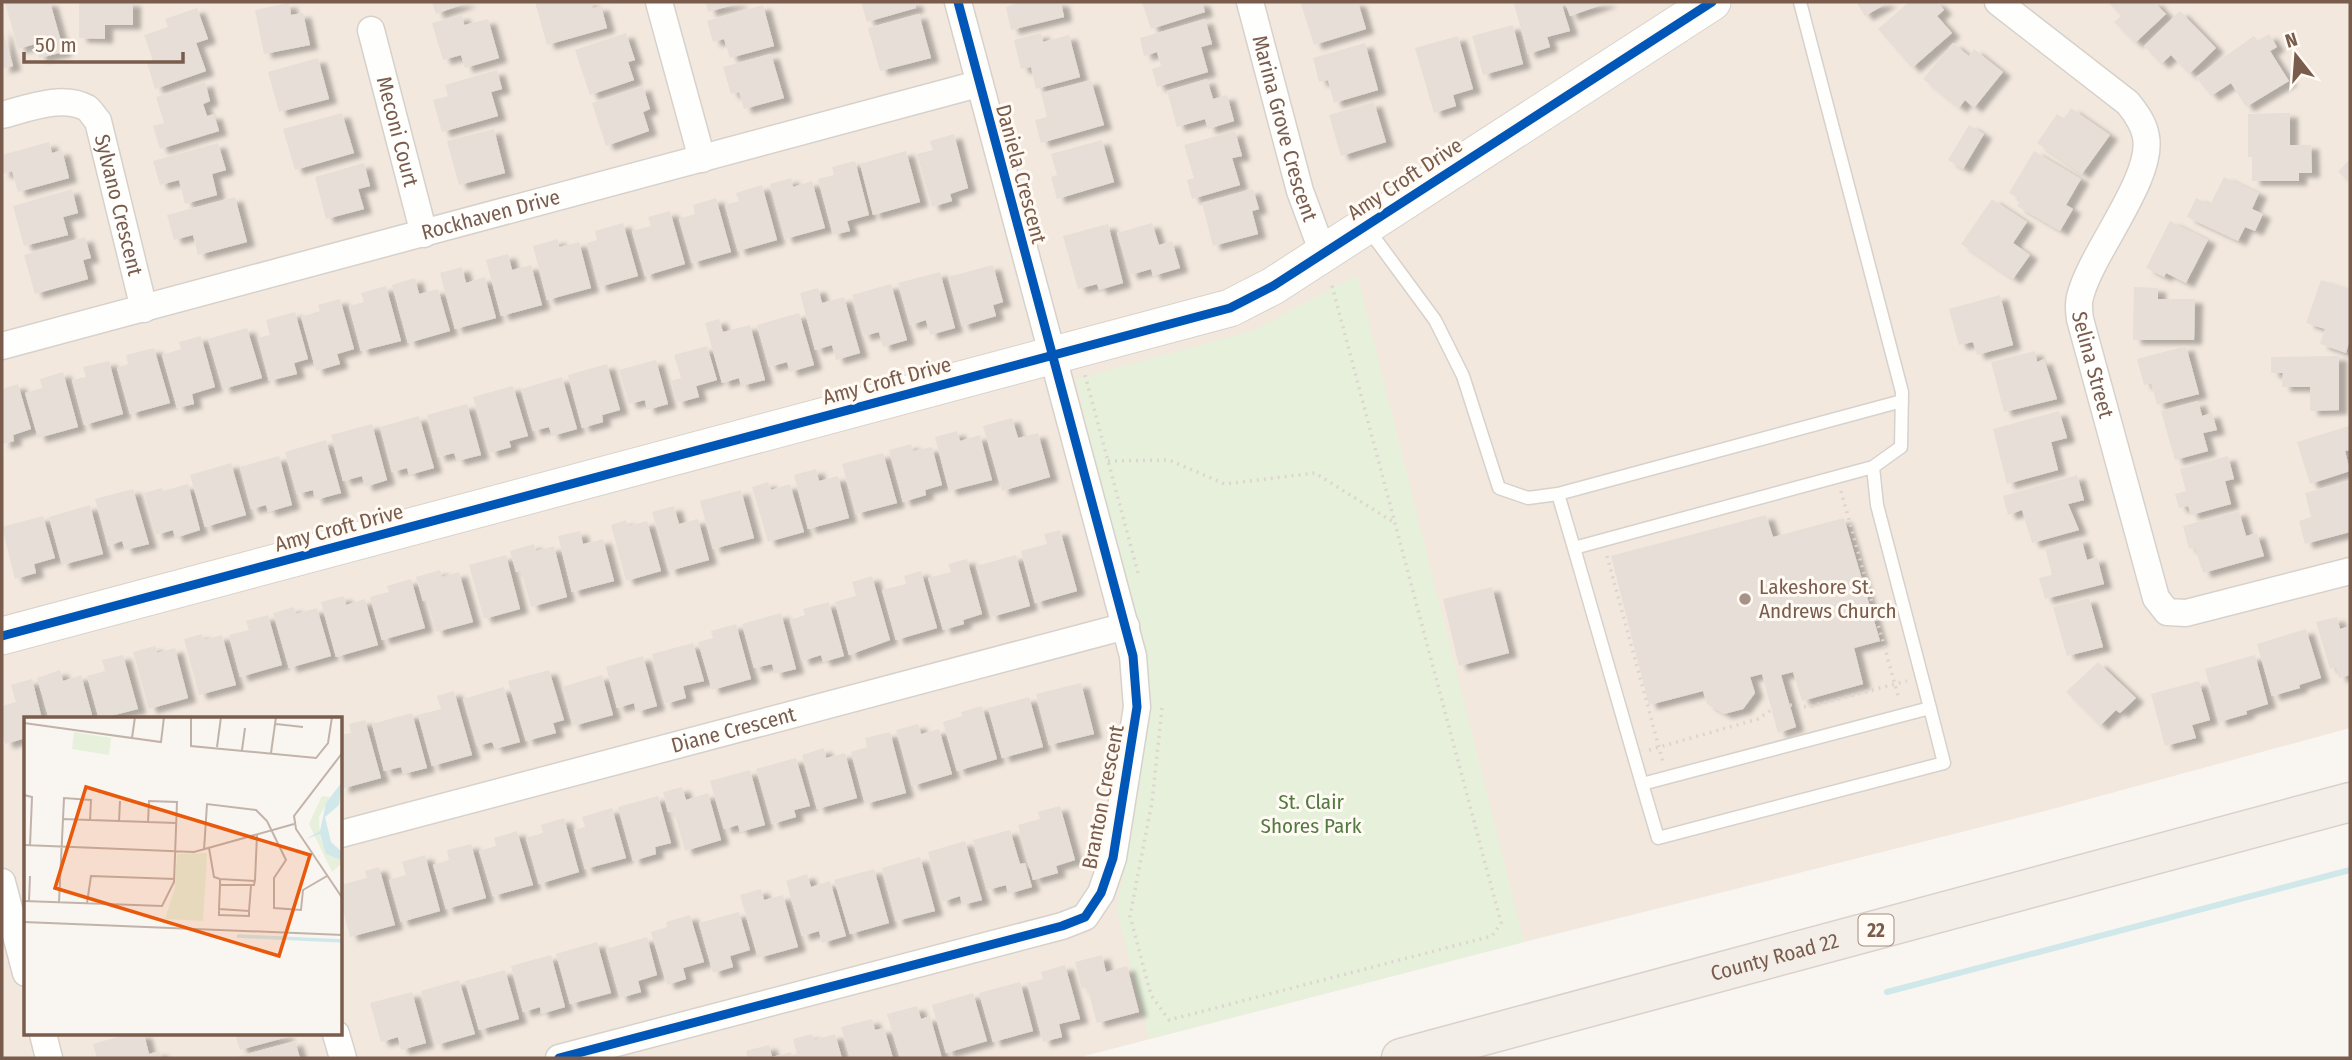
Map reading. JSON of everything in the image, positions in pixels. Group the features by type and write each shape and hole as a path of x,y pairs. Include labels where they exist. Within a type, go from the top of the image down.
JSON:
{"main road":[{"name":"County Road 22","path":"1401,1058 2350,802"}],"street":[{"path":"659,2 702,159"},
{"name":"Daniela Crescent","path":"958,2 978,84 1068,362"},
{"name":"Marina Grove Crescent","path":"1250,2 1300,191 1323,253"},
{"name":"Amy Croft Drive","path":"2,636 1068,362 1230,308 1273,286 1712,2"},
{"name":"Selina Street","path":"1998,2 2128,103 2138,117 2147,138 2145,159 2137,180 2086,280 2079,300 2080,319 2156,598 2167,612 2186,613 2350,570"},
{"name":"Meconi Court","path":"371,30 424,234"},
{"name":"Rockhaven Drive","path":"2,346 978,84"},
{"name":"Sylvano Crescent","path":"2,116 46,104 69,102 89,109 98,121 144,309"},
{"name":"Branton Crescent","path":"559,1058 1062,926 1085,917 1101,893 1113,858 1137,707 1133,656 1081,461 1068,362"},
{"name":"Diane Crescent","path":"343,833 1125,626"},
{"path":"2,882 24,965"},
{"path":"44,1036 49,1058"},
{"path":"338,1036 343,1058"}],"lane":[{"path":"1574,548 1873,467 1901,447 1902,392 1800,2"},
{"path":"1366,226 1435,320 1463,376 1499,488 1528,498 1558,494 1902,401"},
{"path":"1558,494 1658,838 1944,763 1877,505 1873,467"},
{"path":"1642,784 1930,708"}],"path":[{"path":"1160,696 1163,710 1152,802 1130,916 1151,995 1169,1020 1492,936 1502,922 1323,253"},
{"path":"1068,362 1109,461 1140,585"},
{"path":"1081,461 1168,460 1225,484 1315,473 1395,523"},
{"path":"1838,477 1904,715"},
{"path":"1603,540 1668,777"},
{"path":"1790,705 1808,707 1922,678"},
{"path":"1634,754 1758,719 1771,710"}],"shaded area":[{"path":"2,2 2350,2 2350,728 2045,811 1077,1058 2,1058"}],"green space":[{"name":"St. Clair Shores Park","path":"1357,275 1524,942 1149,1039 1117,910 1150,695 1076,379 1252,331"}],"building":[{"path":"5,2 50,2 64,52 39,58 35,44 18,49"},
{"path":"79,2 133,2 133,25 105,25 105,39 79,38"},
{"path":"432,2 469,2 436,14"},
{"path":"535,2 591,2 593,8 601,6 607,28 547,45"},
{"path":"706,2 740,2 740,3 708,12"},
{"path":"861,2 915,2 916,8 867,22"},
{"path":"1020,2 1061,2 1064,17 1011,30 1006,7"},
{"path":"1142,2 1202,2 1205,12 1151,29"},
{"path":"1358,2 1366,29 1314,45 1301,4"},
{"path":"1561,2 1570,31 1547,37 1550,47 1528,54 1514,4"},
{"path":"1565,2 1610,2 1570,16"},
{"path":"1856,2 1889,2 1865,16"},
{"path":"1909,2 1937,2 1944,10 1937,16 1952,33 1912,68 1878,29"},
{"path":"2108,2 2159,2 2156,4 2166,14 2135,43 2114,22 2121,16"},
{"path":"289,3 291,15 303,13 310,45 264,54 255,10"},
{"path":"763,5 774,46 730,58 724,39 713,42 707,21"},
{"path":"197,8 208,39 196,43 206,71 155,89 147,63 153,61 144,35 168,27 165,19"},
{"path":"2180,11 2216,48 2189,74 2171,55 2161,64 2144,46"},
{"path":"919,14 931,58 880,71 868,28"},
{"path":"462,15 464,25 488,19 499,58 465,68 461,55 443,60 432,23"},
{"path":"1205,19 1212,44 1201,47 1208,72 1157,87 1152,69 1161,66 1157,52 1144,56 1140,38"},
{"path":"1513,25 1523,64 1483,75 1472,36"},
{"path":"2,28 13,66 2,69"},
{"path":"626,33 635,60 628,62 634,80 590,95 575,50"},
{"path":"1041,33 1043,42 1069,35 1080,77 1036,89 1031,67 1021,69 1014,40"},
{"path":"2269,34 2277,47 2270,51 2289,81 2246,107 2231,83 2211,96 2196,77 2254,36 2258,41"},
{"path":"1458,36 1473,89 1453,95 1456,106 1434,113 1415,48"},
{"path":"1365,43 1378,90 1334,103 1328,80 1319,82 1313,58"},
{"path":"1953,43 1969,56 1974,49 2003,72 1974,108 1965,100 1959,108 1923,79"},
{"path":"771,54 784,98 744,109 739,92 731,94 723,67"},
{"path":"318,58 329,99 279,112 268,72"},
{"path":"497,70 502,89 491,92 498,116 442,132 433,100 448,96 445,85"},
{"path":"1207,79 1213,99 1227,95 1234,121 1208,129 1205,119 1177,127 1167,91"},
{"path":"1091,80 1104,125 1041,143 1035,120 1047,117 1041,93"},
{"path":"205,82 210,101 203,104 207,116 214,114 219,131 160,149 153,126 164,123 156,97"},
{"path":"643,86 650,109 643,112 649,131 606,146 592,103"},
{"path":"1374,102 1386,142 1341,156 1329,115"},
{"path":"2071,108 2110,135 2082,174 2037,143 2057,114 2064,119"},
{"path":"342,113 354,153 295,170 283,129"},
{"path":"2290,113 2290,145 2311,145 2312,173 2299,173 2299,181 2252,181 2252,157 2248,157 2248,114"},
{"path":"1969,125 1984,134 1963,169 1948,160"},
{"path":"494,129 505,173 459,185 447,141"},
{"path":"1235,131 1242,156 1232,158 1240,185 1192,199 1187,180 1194,178 1184,145"},
{"path":"954,134 968,188 950,194 952,201 932,207 917,154 933,150 930,141"},
{"path":"1102,140 1114,182 1057,199 1051,177 1057,175 1051,154"},
{"path":"49,142 52,153 62,150 69,178 18,192 12,171 2,174 2,155"},
{"path":"218,143 226,170 212,174 217,195 185,204 179,180 160,185 153,161"},
{"path":"906,151 920,202 873,215 860,164"},
{"path":"2034,151 2081,179 2066,205 2073,209 2060,231 2017,206 2021,200 2009,193"},
{"path":"2350,159 2350,183 2338,172"},
{"path":"855,161 869,215 847,221 850,231 833,235 818,179 834,175 832,167"},
{"path":"364,163 370,186 358,189 364,209 326,219 315,177"},
{"path":"2224,177 2259,193 2252,209 2263,214 2255,231 2245,227 2238,241 2187,217 2196,198 2210,205"},
{"path":"791,178 793,187 812,181 825,228 785,239 770,184"},
{"path":"762,185 777,240 738,251 725,205 739,201 736,193"},
{"path":"72,189 78,213 63,217 68,235 24,246 13,206"},
{"path":"1253,189 1259,209 1252,211 1258,234 1213,246 1202,203"},
{"path":"235,197 247,242 198,255 193,235 174,240 167,215"},
{"path":"716,198 731,252 692,263 679,219 695,214 693,205"},
{"path":"1992,199 2027,222 2013,243 2030,255 2013,279 1961,244"},
{"path":"670,211 685,264 645,276 632,231 651,226 648,217"},
{"path":"2170,221 2208,240 2186,283 2166,273 2164,277 2146,268"},
{"path":"623,223 638,276 599,287 587,243 597,240 595,231"},
{"path":"1152,223 1159,245 1172,241 1180,268 1153,276 1151,269 1130,275 1117,233"},
{"path":"1108,224 1123,283 1099,290 1097,284 1078,289 1063,236"},
{"path":"85,237 91,258 83,260 88,279 35,294 24,255"},
{"path":"558,239 559,247 579,242 591,288 547,300 533,246"},
{"path":"508,254 512,270 531,265 542,305 501,316 486,260"},
{"path":"993,265 1003,302 993,305 996,316 962,326 948,277"},
{"path":"462,267 466,283 485,277 496,318 455,329 440,273"},
{"path":"940,272 955,328 930,335 926,320 910,325 898,283"},
{"path":"415,278 419,294 438,289 450,331 408,343 392,285"},
{"path":"2321,280 2350,290 2350,339 2346,353 2320,344 2325,329 2306,323"},
{"path":"891,284 907,340 883,347 879,332 863,336 852,295"},
{"path":"386,286 401,341 361,351 349,306 364,302 361,293"},
{"path":"2134,287 2158,288 2158,299 2195,299 2194,340 2133,340"},
{"path":"818,288 822,303 844,297 860,353 836,360 832,345 815,350 800,293"},
{"path":"2000,295 2013,345 1977,355 1973,342 1959,345 1949,309"},
{"path":"340,299 354,349 337,354 340,364 316,371 301,317 320,311 318,305"},
{"path":"295,312 308,359 294,363 297,374 269,381 258,338 270,335 266,320"},
{"path":"799,313 814,365 790,372 787,362 769,367 757,325"},
{"path":"719,319 723,332 750,325 765,380 741,386 739,378 722,383 705,323"},
{"path":"247,328 262,378 223,389 208,339"},
{"path":"201,336 215,387 192,394 194,404 177,408 162,355 181,349 179,342"},
{"path":"707,346 717,380 696,386 699,397 677,403 671,381 681,378 674,355"},
{"path":"2186,346 2199,394 2157,405 2151,383 2144,385 2137,359"},
{"path":"154,348 170,403 130,414 117,368 128,364 126,355"},
{"path":"2035,351 2037,362 2044,359 2057,399 2004,412 1991,362"},
{"path":"2339,356 2339,410 2310,411 2310,387 2282,387 2283,373 2271,373 2271,357"},
{"path":"656,360 668,404 647,410 645,400 629,404 619,370"},
{"path":"109,361 123,414 84,425 72,380 86,377 83,367"},
{"path":"607,364 620,410 602,415 603,422 582,428 568,375"},
{"path":"63,372 78,427 38,438 25,393 42,388 40,379"},
{"path":"562,377 577,429 552,436 549,427 533,431 521,389"},
{"path":"18,384 31,429 13,435 14,441 2,444 2,389"},
{"path":"513,386 528,436 509,441 511,447 490,453 473,397"},
{"path":"2198,401 2202,416 2212,413 2217,430 2203,433 2208,451 2175,460 2161,411"},
{"path":"467,404 481,455 457,461 454,453 438,457 427,415"},
{"path":"2059,411 2067,438 2051,442 2058,470 2007,484 1993,429"},
{"path":"419,416 434,468 409,475 407,468 392,472 380,427"},
{"path":"1012,418 1018,438 1038,433 1050,477 1002,491 983,426"},
{"path":"372,424 387,480 365,487 362,476 343,481 331,435"},
{"path":"2349,426 2350,450 2345,451 2350,471 2310,484 2297,442"},
{"path":"957,431 960,441 980,435 992,480 949,491 935,437"},
{"path":"326,440 341,493 315,500 313,490 297,494 285,452"},
{"path":"911,444 913,451 932,447 942,485 925,490 926,495 903,502 889,450"},
{"path":"883,453 897,503 856,514 842,464"},
{"path":"279,456 292,505 268,512 266,505 251,509 240,467"},
{"path":"2228,456 2234,479 2225,481 2231,504 2191,515 2188,506 2179,508 2175,494 2186,491 2180,469"},
{"path":"231,463 246,515 205,527 190,475"},
{"path":"816,469 819,481 838,476 849,518 808,529 794,475"},
{"path":"2077,475 2084,500 2068,504 2079,530 2032,543 2022,510 2008,515 2003,496"},
{"path":"2350,481 2350,532 2305,544 2299,521 2311,517 2305,493"},
{"path":"768,482 771,490 790,484 804,532 768,542 752,487"},
{"path":"188,484 200,530 175,538 173,530 156,535 144,493"},
{"path":"133,489 149,544 125,550 122,541 108,546 95,499"},
{"path":"741,490 754,538 713,549 700,501"},
{"path":"90,505 103,554 62,565 49,517"},
{"path":"674,506 679,524 698,519 709,560 669,571 652,512"},
{"path":"2239,511 2246,536 2257,533 2264,556 2203,573 2195,547 2189,549 2183,526"},
{"name":"Lakeshore St. Andrews Church","path":"1766,515 1773,537 1844,518 1880,641 1854,648 1863,684 1802,701 1793,672 1781,675 1796,727 1778,733 1762,674 1750,677 1755,693 1743,709 1724,714 1707,704 1703,691 1649,705 1611,556"},
{"path":"43,516 55,558 34,564 36,573 15,579 2,527"},
{"path":"626,520 628,526 647,521 661,571 626,581 611,525"},
{"path":"1060,530 1077,591 1035,603 1021,551 1047,544 1044,534"},
{"path":"580,531 583,544 603,539 614,581 572,592 558,536"},
{"path":"2081,538 2087,560 2097,557 2104,584 2045,599 2039,578 2052,575 2045,548"},
{"path":"534,544 536,551 554,546 567,597 531,607 521,570 516,572 510,551"},
{"path":"506,555 520,609 484,619 469,565"},
{"path":"1016,555 1030,606 991,617 976,566"},
{"path":"967,559 982,614 963,620 964,624 943,630 928,578 951,572 948,564"},
{"path":"440,570 442,577 459,572 473,622 436,632 427,599 423,601 416,577"},
{"path":"921,571 937,628 896,640 882,590 906,584 904,576"},
{"path":"872,576 890,640 849,655 835,602 856,596 852,582"},
{"path":"411,579 425,628 382,640 370,597 389,592 387,586"},
{"path":"1492,587 1509,653 1459,666 1443,599"},
{"path":"344,596 346,605 365,599 378,645 336,657 321,602"},
{"path":"2089,598 2103,647 2067,656 2053,607"},
{"path":"829,602 844,656 823,662 821,655 802,661 790,620 805,615 803,609"},
{"path":"294,607 296,614 317,608 331,656 289,668 273,613"},
{"path":"781,613 796,669 775,674 772,664 754,668 742,624"},
{"path":"268,615 282,665 240,677 229,635 249,630 246,621"},
{"path":"2337,617 2340,629 2350,626 2350,675 2339,678 2336,667 2330,669 2316,622"},
{"path":"736,624 751,679 712,690 698,642 713,638 711,631"},
{"path":"2306,629 2321,678 2299,685 2300,688 2272,696 2257,644"},
{"path":"202,634 204,640 222,635 236,685 199,695 184,639"},
{"path":"693,643 704,681 683,686 686,698 665,704 652,654"},
{"path":"155,646 157,653 175,648 188,698 149,709 133,652"},
{"path":"123,655 138,709 98,717 87,676 105,671 102,660"},
{"path":"2255,655 2268,704 2246,711 2247,714 2219,722 2205,669"},
{"path":"643,656 657,706 636,712 634,703 617,708 606,667"},
{"path":"2098,662 2136,698 2120,713 2116,710 2100,726 2066,692"},
{"path":"60,670 63,681 81,675 92,715 48,717 37,678"},
{"path":"549,670 564,720 553,723 556,733 526,741 508,681"},
{"path":"602,675 613,715 573,726 562,687"},
{"path":"32,679 42,717 24,717 24,739 5,744 2,706 16,702 11,685"},
{"path":"2199,681 2210,720 2192,725 2196,738 2165,746 2151,694"},
{"path":"1081,683 1094,734 1049,745 1036,694"},
{"path":"504,687 520,742 495,749 492,742 477,746 463,699"},
{"path":"454,691 472,755 432,766 418,715 441,709 437,696"},
{"path":"1029,697 1043,747 1002,758 988,708"},
{"path":"982,706 997,759 957,771 943,722 962,716 961,712"},
{"path":"412,713 427,768 403,774 401,767 384,771 372,724"},
{"path":"365,720 381,778 343,788 343,735 351,733 349,724"},
{"path":"918,724 921,734 939,729 952,774 912,786 896,730"},
{"path":"890,732 906,793 865,804 851,752 867,747 865,738"},
{"path":"824,748 826,758 845,753 857,798 817,809 802,755"},
{"path":"796,758 810,806 794,810 796,817 772,824 756,769"},
{"path":"750,770 765,825 740,832 738,825 724,829 710,781"},
{"path":"682,787 686,800 708,793 721,840 685,851 674,811 668,812 663,792"},
{"path":"658,796 671,843 655,847 656,854 633,861 618,807"},
{"path":"1060,806 1075,860 1056,866 1058,873 1033,880 1018,825 1040,819 1038,812"},
{"path":"612,808 626,858 585,869 574,830 585,827 582,817"},
{"path":"564,818 579,872 539,884 526,838 543,833 541,825"},
{"path":"1010,830 1020,864 1025,863 1032,887 1008,894 1006,885 987,890 973,840"},
{"path":"517,831 533,885 493,896 479,851 496,846 494,838"},
{"path":"965,841 982,900 962,905 960,896 942,902 928,852"},
{"path":"471,844 486,898 446,909 433,865 449,860 447,850"},
{"path":"425,855 440,911 401,922 389,880 406,875 402,862"},
{"path":"920,857 935,911 896,921 882,868"},
{"path":"379,867 395,925 350,937 343,911 343,884 367,878 365,871"},
{"path":"874,869 889,923 850,934 834,880"},
{"path":"807,874 811,887 830,881 846,936 822,943 819,931 802,936 786,881"},
{"path":"761,889 764,900 783,895 798,947 758,958 740,895"},
{"path":"739,912 750,950 730,956 733,967 713,973 699,923"},
{"path":"690,915 704,962 683,968 686,979 667,985 651,932 667,927 666,922"},
{"path":"647,937 657,975 638,981 641,992 620,998 606,949"},
{"path":"597,942 611,993 570,1004 556,954"},
{"path":"551,955 565,1007 541,1014 540,1007 523,1012 511,966"},
{"path":"1102,955 1106,972 1127,966 1139,1012 1097,1023 1087,987 1082,989 1075,962"},
{"path":"1065,965 1080,1019 1059,1024 1062,1037 1043,1042 1027,983 1043,979 1041,972"},
{"path":"505,970 519,1019 479,1030 465,981"},
{"path":"459,980 475,1034 436,1045 421,991"},
{"path":"1020,982 1033,1031 993,1042 979,993"},
{"path":"412,992 426,1043 401,1050 398,1037 381,1042 370,1003"},
{"path":"973,993 987,1041 946,1053 932,1005"},
{"path":"917,1006 921,1019 930,1016 942,1058 900,1058 887,1014"},
{"path":"872,1019 875,1030 884,1028 893,1058 850,1058 841,1027"},
{"path":"812,1034 814,1040 835,1034 842,1058 798,1058 793,1039"},
{"path":"121,1036 144,1036 149,1054 159,1051 162,1058 97,1058 93,1044"},
{"path":"236,1036 287,1037 240,1050"},
{"path":"295,1041 300,1058 236,1057"},
{"path":"769,1045 772,1057 791,1052 792,1058 748,1058 746,1051"}],"waterway":[{"path":"1887,992 2350,870"}],"cycle path":[{"path":"559,1058 1062,926 1085,917 1101,893 1113,858 1137,707 1133,656 958,2"},
{"path":"2,636 1230,308 1273,286 1712,2"}],"place":[{"name":"Lakeshore St. Andrews Church","path":"1745,599"}]}
